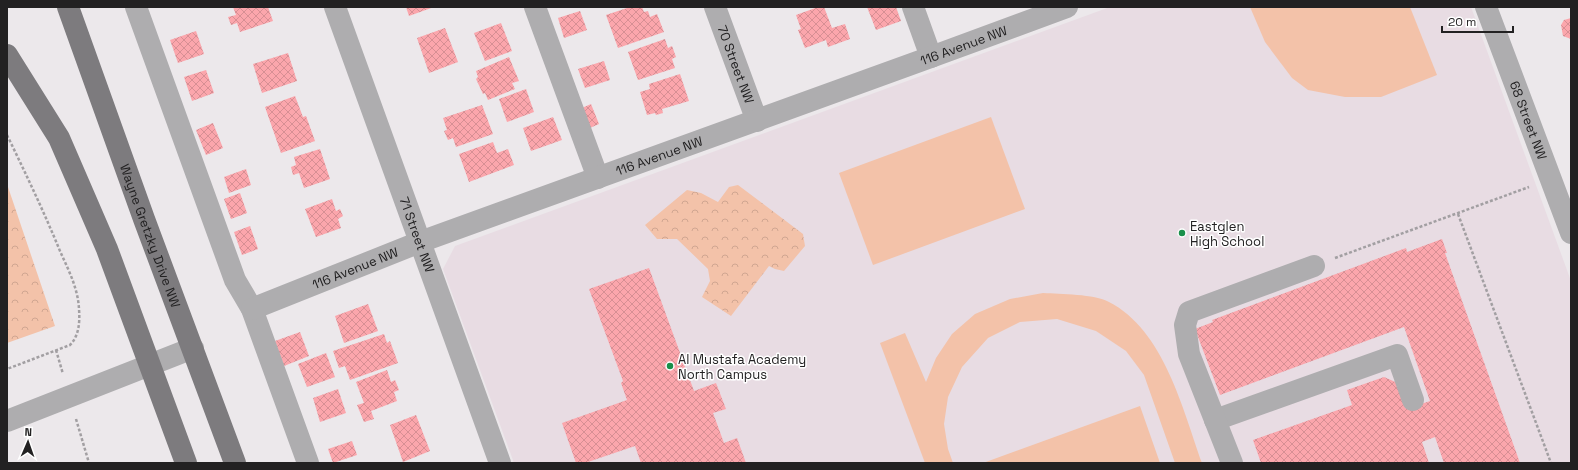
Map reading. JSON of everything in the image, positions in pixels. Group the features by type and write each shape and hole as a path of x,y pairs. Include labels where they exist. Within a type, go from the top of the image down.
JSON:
{"main road":[{"name":"Wayne Gretzky Drive NW","path":"68,7 144,219 235,463"},
{"path":"7,55 59,138 107,249 186,463"}],"street":[{"path":"136,7 235,280 252,309 308,463"},
{"name":"71 Street NW","path":"335,7 500,463"},
{"path":"535,7 598,178"},
{"name":"70 Street NW","path":"715,7 757,121"},
{"path":"913,7 931,57"},
{"name":"116 Avenue NW","path":"252,309 420,242 757,121 1066,7"},
{"name":"68 Street NW","path":"1486,7 1571,233"},
{"path":"1232,463 1189,354 1185,325 1189,312 1314,266"},
{"path":"7,421 193,348"},
{"path":"1215,420 1397,355 1413,400"}],"path":[{"path":"7,135 36,194 75,287 80,308 79,325 75,340 70,345 7,369"},
{"path":"1314,266 1536,185"},
{"path":"1458,214 1551,463"},
{"path":"86,455 88,463"}],"shaded area":[{"name":"Eastglen High School","path":"1110,7 1471,7 1571,281 1571,463 514,463 443,269 455,246"}],"green space":[{"path":"1250,7 1410,7 1437,75 1381,97 1345,97 1308,90 1292,78 1265,42"},
{"path":"991,117 1025,209 873,265 839,173"},
{"path":"7,184 55,326 7,343"},
{"path":"738,185 803,234 805,246 784,271 769,266 731,316 702,297 710,281 708,269 677,239 657,239 645,225 687,190 701,193 718,202 729,187"},
{"path":"1043,293 1077,295 1103,299 1128,315 1144,332 1158,351 1169,373 1179,396 1202,463 1175,463 1144,375 1126,351 1096,331 1057,319 1020,322 988,338 962,367 948,397 944,424 948,449 953,463 925,463 880,343 905,333 926,382 936,358 952,334 975,314 1010,299"},
{"path":"1140,406 1160,463 983,463"}],"building":[{"path":"233,7 268,7 273,21 240,32 237,23 231,25 228,17 236,15"},
{"path":"406,7 434,7 409,16"},
{"path":"630,7 642,7 644,12 648,11 650,17 657,14 664,32 618,48 606,15"},
{"path":"818,7 824,7 832,28 845,24 850,39 828,47 826,40 805,48 798,30 801,29 796,15"},
{"path":"867,7 896,7 901,21 876,30"},
{"path":"580,11 587,30 564,38 558,18"},
{"path":"1571,18 1571,39 1563,36 1561,25 1564,20"},
{"path":"501,23 512,51 485,61 474,33"},
{"path":"445,28 458,62 429,73 417,38"},
{"path":"196,31 204,54 178,63 170,40"},
{"path":"665,39 668,48 672,46 676,57 672,59 675,68 638,80 628,52"},
{"path":"288,53 297,81 262,93 253,64"},
{"path":"509,57 519,81 512,83 515,89 488,100 485,93 483,94 476,79 478,77 476,71"},
{"path":"604,61 610,80 585,88 578,69"},
{"path":"206,70 214,93 192,101 184,77"},
{"path":"680,74 689,101 662,109 663,113 647,115 640,92 650,89 649,84"},
{"path":"526,89 534,112 507,122 499,99"},
{"path":"295,96 303,117 306,116 315,141 281,153 265,107"},
{"path":"591,104 599,124 583,131 575,111"},
{"path":"482,105 493,134 456,147 453,138 448,140 444,131 447,130 443,118"},
{"path":"553,117 562,140 531,151 523,128"},
{"path":"213,123 223,148 206,155 196,130"},
{"path":"493,142 497,153 508,149 514,165 469,182 459,154"},
{"path":"320,149 330,179 304,188 299,173 293,175 291,167 296,165 294,157"},
{"path":"246,169 251,185 229,193 224,177"},
{"path":"240,193 247,213 231,219 224,199"},
{"path":"332,199 336,211 340,209 343,216 338,219 341,228 316,237 305,209"},
{"path":"250,226 258,249 242,255 234,232"},
{"path":"1442,239 1447,253 1445,253 1520,463 1444,463 1435,437 1422,442 1429,463 1261,463 1253,440 1352,405 1347,390 1384,377 1400,384 1409,408 1430,401 1404,327 1220,395 1195,329 1213,322 1212,320 1406,248 1407,252"},
{"path":"649,268 694,391 716,383 726,409 713,413 724,443 737,438 746,463 641,463 635,446 585,463 576,463 562,423 627,400 621,383 623,381 589,289"},
{"path":"368,304 378,331 344,343 335,316"},
{"path":"300,332 309,356 284,366 275,341"},
{"path":"384,334 387,343 390,341 398,363 350,380 345,366 339,368 333,351"},
{"path":"326,353 335,377 307,387 298,364"},
{"path":"387,370 391,382 395,380 399,390 394,392 397,401 371,411 374,419 364,422 357,405 364,403 356,382"},
{"path":"338,389 346,413 320,422 313,398"},
{"path":"416,415 430,451 403,462 390,425"},
{"path":"352,441 357,455 333,463 328,449"}],"place":[{"name":"Eastglen High School","path":"1182,233"},
{"name":"Al Mustafa Academy North Campus","path":"670,366"}]}
